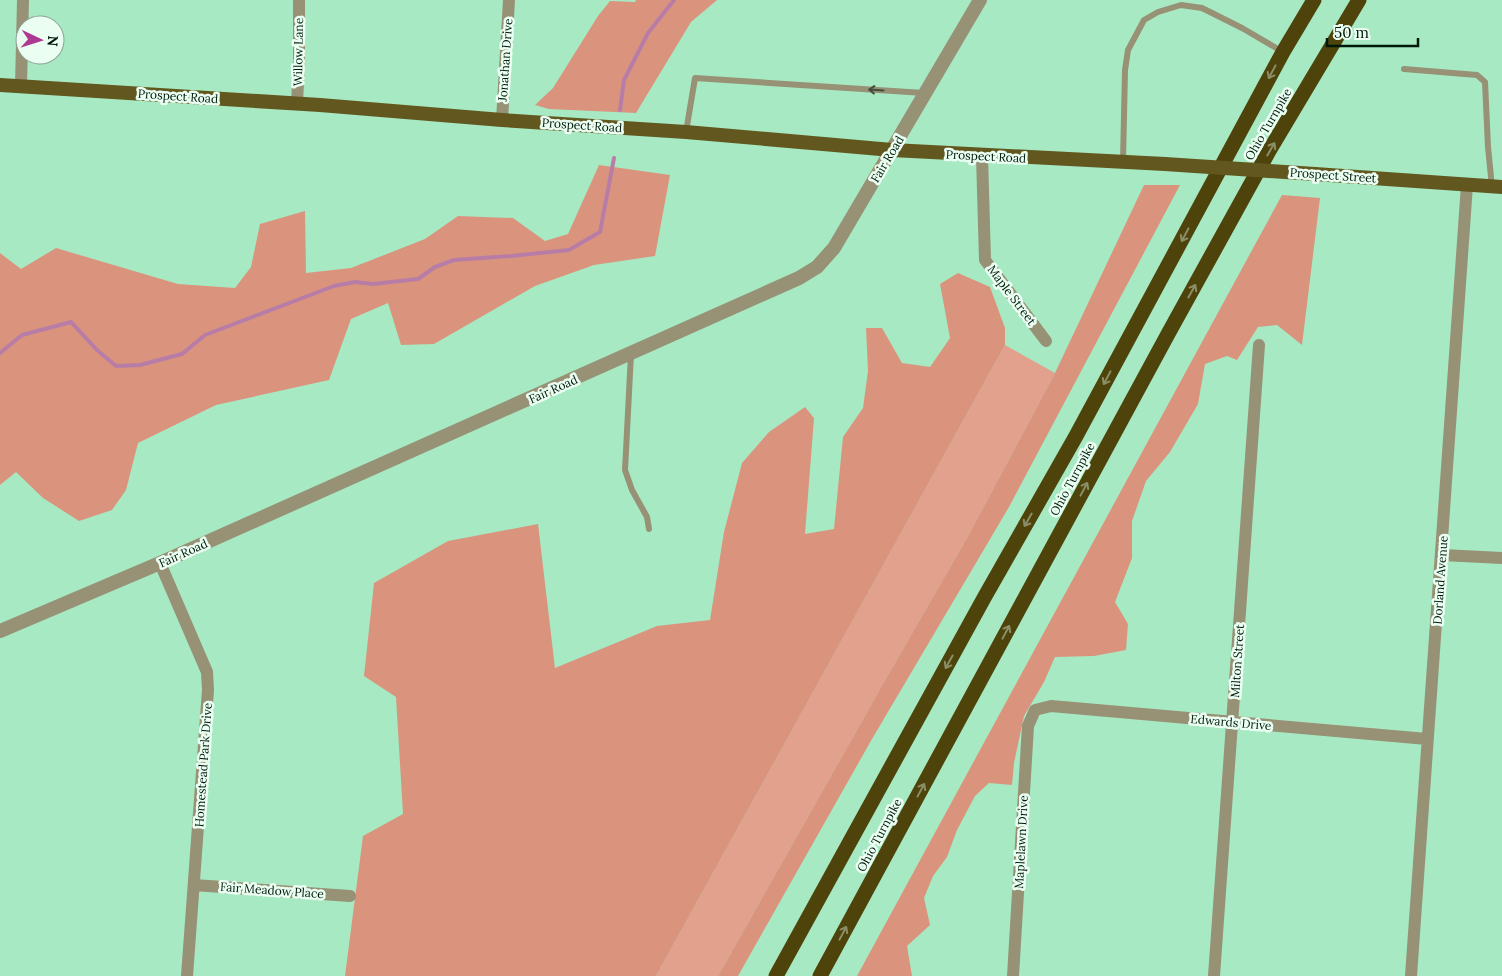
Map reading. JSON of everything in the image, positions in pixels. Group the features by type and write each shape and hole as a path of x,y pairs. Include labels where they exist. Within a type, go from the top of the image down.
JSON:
{"highway":[{"name":"Ohio Turnpike","path":"776,976 1080,428 1283,52 1314,0"},
{"name":"Ohio Turnpike","path":"820,976 1269,151 1359,0"}],"main road":[{"name":"Prospect Road","path":"0,85 686,132 892,150 1165,164"},
{"name":"Prospect Street","path":"1165,164 1497,187"}],"street":[{"path":"21,86 23,0"},
{"name":"Willow Lane","path":"297,104 299,0"},
{"name":"Jonathan Drive","path":"502,120 508,0"},
{"name":"Fair Road","path":"0,631 160,563 631,354 792,282 817,266 834,248 980,0"},
{"name":"Maple Street","path":"982,156 985,260 1046,341"},
{"name":"Dorland Avenue","path":"1411,976 1467,185"},
{"name":"Milton Street","path":"1214,976 1259,346"},
{"path":"1442,555 1502,558"},
{"name":"Homestead Park Drive","path":"160,563 207,672 208,690 188,976"},
{"name":"Edwards Drive","path":"1036,710 1052,706 1427,739"},
{"name":"Maplelawn Drive","path":"1013,976 1028,726 1036,710"},
{"name":"Fair Meadow Place","path":"194,885 350,896"}],"lane":[{"path":"1123,162 1125,70 1128,50 1144,20 1158,12 1181,5 1202,8 1242,28 1283,52"},
{"path":"1404,69 1477,75 1485,82 1488,147 1497,187"},
{"path":"686,132 695,78 925,94"},
{"path":"631,354 624,452 625,470 632,490 647,517 650,529"}],"shaded area":[{"path":"636,0 717,0 691,22 636,113 549,109 535,105 553,88 598,16 610,1 635,2"},
{"path":"599,165 670,175 655,256 594,265 535,286 434,344 401,345 388,303 351,319 329,380 216,405 138,443 126,490 112,510 79,521 43,498 16,472 0,485 0,253 21,269 56,248 178,284 235,288 251,267 260,224 305,211 306,273 351,268 425,239 458,216 513,218 545,241 568,234"},
{"path":"1144,185 1180,185 1009,507 872,739 738,976 718,976 967,538 1055,373"},
{"path":"1282,195 1320,198 1302,345 1277,325 1258,327 1237,360 1227,356 1205,364 1198,404 1170,452 1146,481 1132,521 1132,558 1115,602 1128,624 1126,650 1094,656 1055,657 1044,682 1024,716 1014,763 1012,785 989,783 975,796 957,830 947,857 933,876 924,898 930,925 907,946 912,976 857,976"},
{"path":"958,273 990,287 1005,328 1005,345 656,976 345,976 363,836 403,814 396,697 364,676 374,583 448,541 538,524 555,668 657,626 710,620 724,532 742,463 769,432 805,407 814,418 805,534 834,529 843,437 863,408 868,371 866,328 882,328 902,363 930,367 950,338 940,284"},
{"path":"1005,345 1055,373 967,538 718,976 656,976"}],"waterway":[{"path":"620,110 624,80 648,33 674,0"},
{"path":"0,353 22,335 71,322 97,350 116,366 140,365 182,354 205,335 334,286 355,282 373,284 418,279 435,267 454,260 569,250 600,232 614,158"}]}
